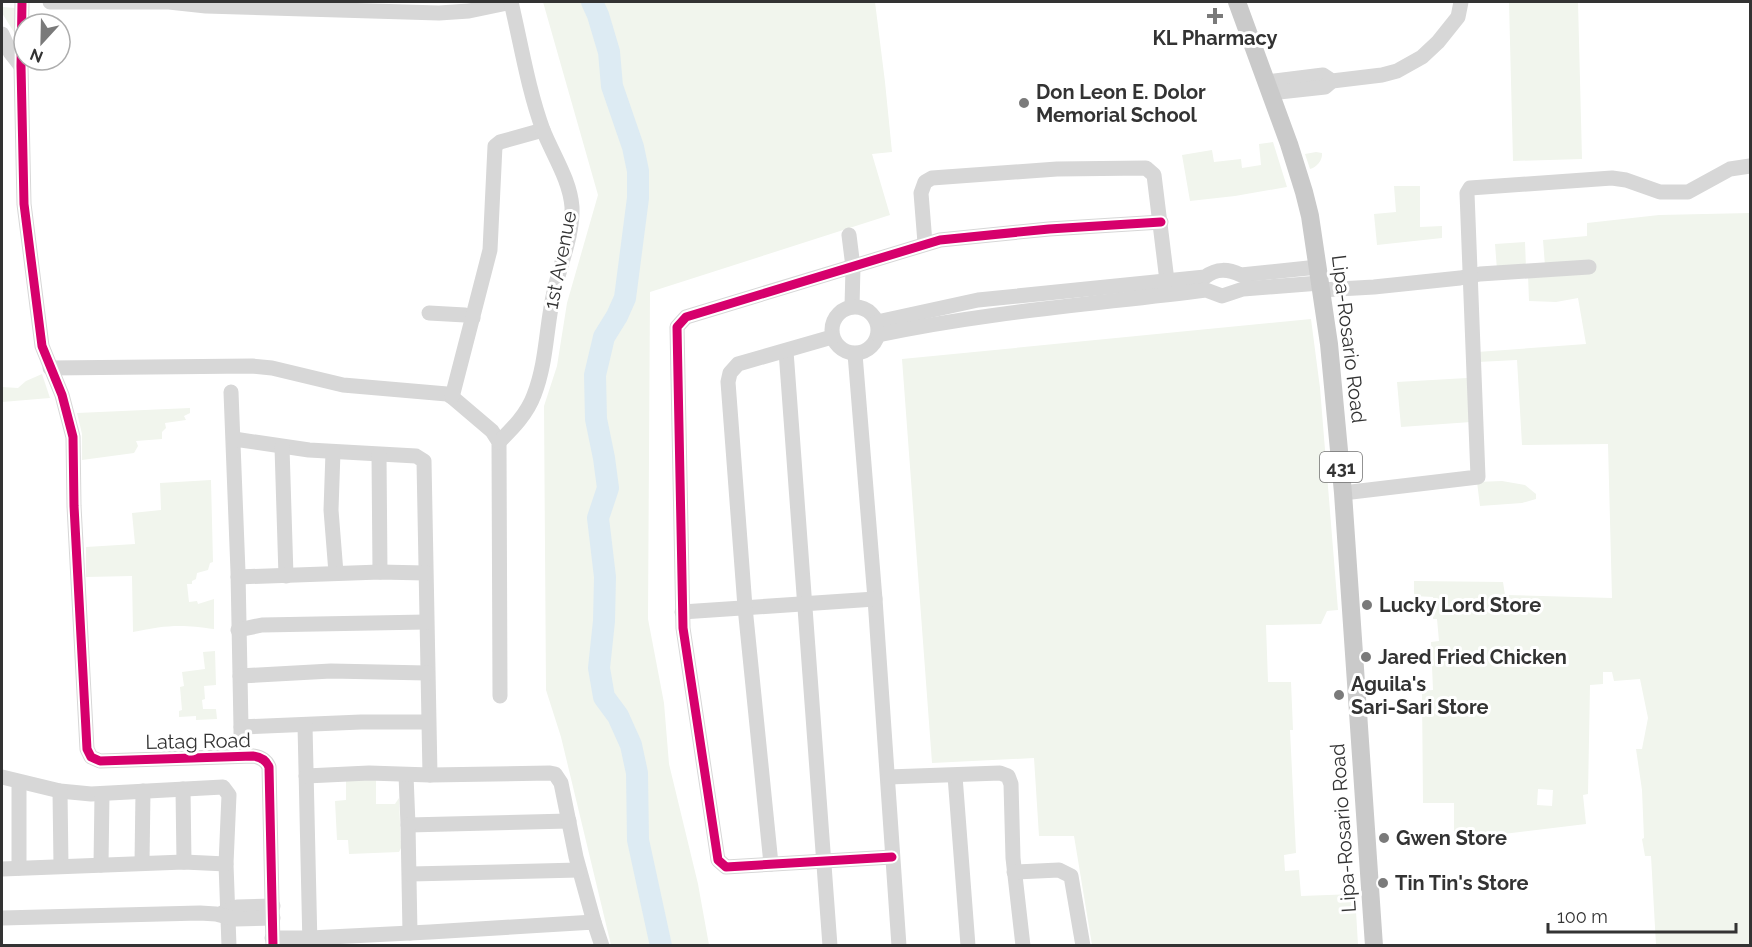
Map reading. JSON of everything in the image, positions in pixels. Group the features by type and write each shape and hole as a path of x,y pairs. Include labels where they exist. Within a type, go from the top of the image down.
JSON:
{"main road":[{"name":"Lipa-Rosario Road","path":"1237,2 1269,87 1304,192 1320,280 1334,381 1374,945"}],"street":[{"path":"50,2 174,2 206,6 440,13 469,11 511,2"},
{"name":"1st Avenue","path":"499,442 516,425 534,396 545,356 551,303 571,222 570,194 543,130 511,2"},
{"path":"1269,87 1325,87 1332,81 1382,75 1410,65 1422,57 1451,27 1458,17 1461,2"},
{"path":"2,34 12,60"},
{"path":"13,72 24,204 39,334 50,368 272,368 343,385 447,394 492,431 499,442 500,696"},
{"path":"452,397 492,236 495,146 500,142 543,130"},
{"path":"1343,492 1478,477 1467,194 1470,188 1612,178 1626,180 1660,192 1688,192 1730,169 1750,166"},
{"path":"926,243 921,192 925,182 932,178 1057,169 1146,168 1154,176 1168,288"},
{"path":"892,857 726,867 718,860 698,736 682,612 677,327 686,317 926,243 972,236 1161,222"},
{"path":"849,236 853,267 852,307"},
{"path":"878,328 979,317 1205,284 1222,296 1242,282 1320,280 1374,287 1470,276 1589,267"},
{"path":"1205,284 1212,272 1221,270 1231,270 1242,282"},
{"path":"852,307 864,308 874,316 878,328 876,341 867,350 855,354 839,347 832,337 832,324 835,317 845,309 852,307"},
{"path":"429,313 465,315 473,318"},
{"path":"771,864 745,607 728,382 732,370 738,364 832,337"},
{"path":"786,351 830,945"},
{"path":"855,354 899,945"},
{"name":"Latag Road","path":"50,368 62,395 73,437 74,506 87,749 91,757 100,761 253,756 263,759 269,767 272,942"},
{"path":"231,392 241,746"},
{"path":"234,439 333,453 416,456 424,461 430,775"},
{"path":"282,447 286,576"},
{"path":"333,453 332,510 336,573"},
{"path":"379,455 380,572"},
{"path":"238,577 380,572 425,573"},
{"path":"682,612 875,599"},
{"path":"238,630 262,625 426,622"},
{"path":"240,676 331,671 427,673"},
{"path":"241,727 428,722"},
{"path":"305,725 310,942"},
{"path":"306,776 369,773 406,775 555,774 561,783 579,870 602,945"},
{"path":"888,777 1000,773 1008,776 1010,779 1014,872 1023,945"},
{"path":"406,775 410,933"},
{"path":"955,776 968,945"},
{"path":"2,777 60,790 102,794 223,787 229,795 224,913 229,945"},
{"path":"19,782 19,868"},
{"path":"183,789 184,862"},
{"path":"60,790 61,866"},
{"path":"142,863 143,791"},
{"path":"101,865 102,794"},
{"path":"408,825 569,821"},
{"path":"2,869 184,862 226,864"},
{"path":"410,874 579,870"},
{"path":"1014,872 1059,870 1071,876 1083,945"},
{"path":"2,918 273,912"},
{"path":"272,942 310,942 410,933 594,922"}],"shaded area":[{"path":"543,2 875,2 892,152 872,154 890,215 650,292 648,619 664,703 669,764 698,884 709,945 611,945 561,737 546,690 544,406 557,366 567,303 598,195"},
{"path":"1509,2 1578,2 1582,159 1513,161"},
{"path":"2,7 16,8 16,12 12,12 12,29 2,13"},
{"path":"1273,142 1287,187 1190,201 1182,155 1212,150 1214,162 1241,159 1242,168 1261,165 1259,144"},
{"path":"1322,153 1320,161 1310,169 1305,154"},
{"path":"1394,186 1420,186 1420,227 1442,226 1442,238 1377,245 1374,214 1396,212"},
{"path":"1750,213 1750,945 1656,945 1651,856 1645,856 1642,839 1644,838 1642,790 1636,749 1642,749 1648,718 1640,679 1614,681 1612,672 1603,672 1603,684 1590,685 1588,794 1583,795 1586,824 1454,840 1454,803 1423,803 1422,691 1433,690 1431,642 1439,641 1437,619 1433,619 1433,597 1414,596 1414,581 1503,582 1505,595 1612,598 1608,444 1522,445 1517,360 1478,362 1477,352 1586,344 1578,298 1556,302 1529,301 1528,275 1545,266 1543,240 1587,236 1587,223 1659,215","holes":["1538,789 1553,790 1552,806 1537,805"]},
{"path":"1525,242 1526,268 1497,270 1495,244"},
{"path":"1311,319 1320,388 1338,610 1327,611 1321,624 1266,625 1268,682 1291,682 1293,730 1290,730 1296,853 1284,855 1285,871 1299,870 1301,896 1355,894 1358,945 1092,945 1074,836 1039,836 1034,758 932,763 902,359"},
{"path":"42,374 50,398 2,402 2,387 18,388 26,381"},
{"path":"1467,378 1471,422 1401,427 1397,382"},
{"path":"190,408 190,413 184,416 186,420 165,423 166,428 162,432 162,439 136,441 138,446 134,453 82,460 82,434 77,413"},
{"path":"211,480 213,562 210,563 208,570 197,573 192,584 187,584 189,602 197,601 198,604 214,599 214,629 174,626 133,632 132,576 86,577 86,547 135,544 132,513 161,510 160,483"},
{"path":"1502,481 1525,485 1536,494 1536,499 1522,503 1480,506 1477,482"},
{"path":"215,651 216,685 204,686 205,699 202,700 203,709 216,709 217,719 196,720 196,716 179,717 179,711 182,710 180,687 184,686 182,672 205,669 203,652"},
{"path":"346,779 376,779 376,804 395,804 399,798 401,848 399,852 349,854 348,840 337,840 335,801 346,800"}],"waterway":[{"path":"592,2 609,52 612,86 633,147 638,171 638,198 625,298 604,337 595,375 596,419 608,488 598,518 605,577 604,621 599,668 604,697 618,716 631,745 637,773 638,840 661,946"}],"cycle path":[{"path":"22,2 24,204 42,346 62,395 73,437 74,506 87,749 91,757 100,761 253,756 265,761 269,767 273,946"},
{"path":"892,857 726,867 718,860 683,628 677,327 686,317 940,240 1049,229 1161,222"}],"place":[{"name":"KL Pharmacy","path":"1215,16"},
{"name":"Don Leon E. Dolor Memorial School","path":"1024,103"},
{"name":"Lucky Lord Store","path":"1367,605"},
{"name":"Jared Fried Chicken","path":"1366,657"},
{"name":"Aguila's Sari-Sari Store","path":"1339,695"},
{"name":"Gwen Store","path":"1384,838"},
{"name":"Tin Tin's Store","path":"1383,883"}]}
